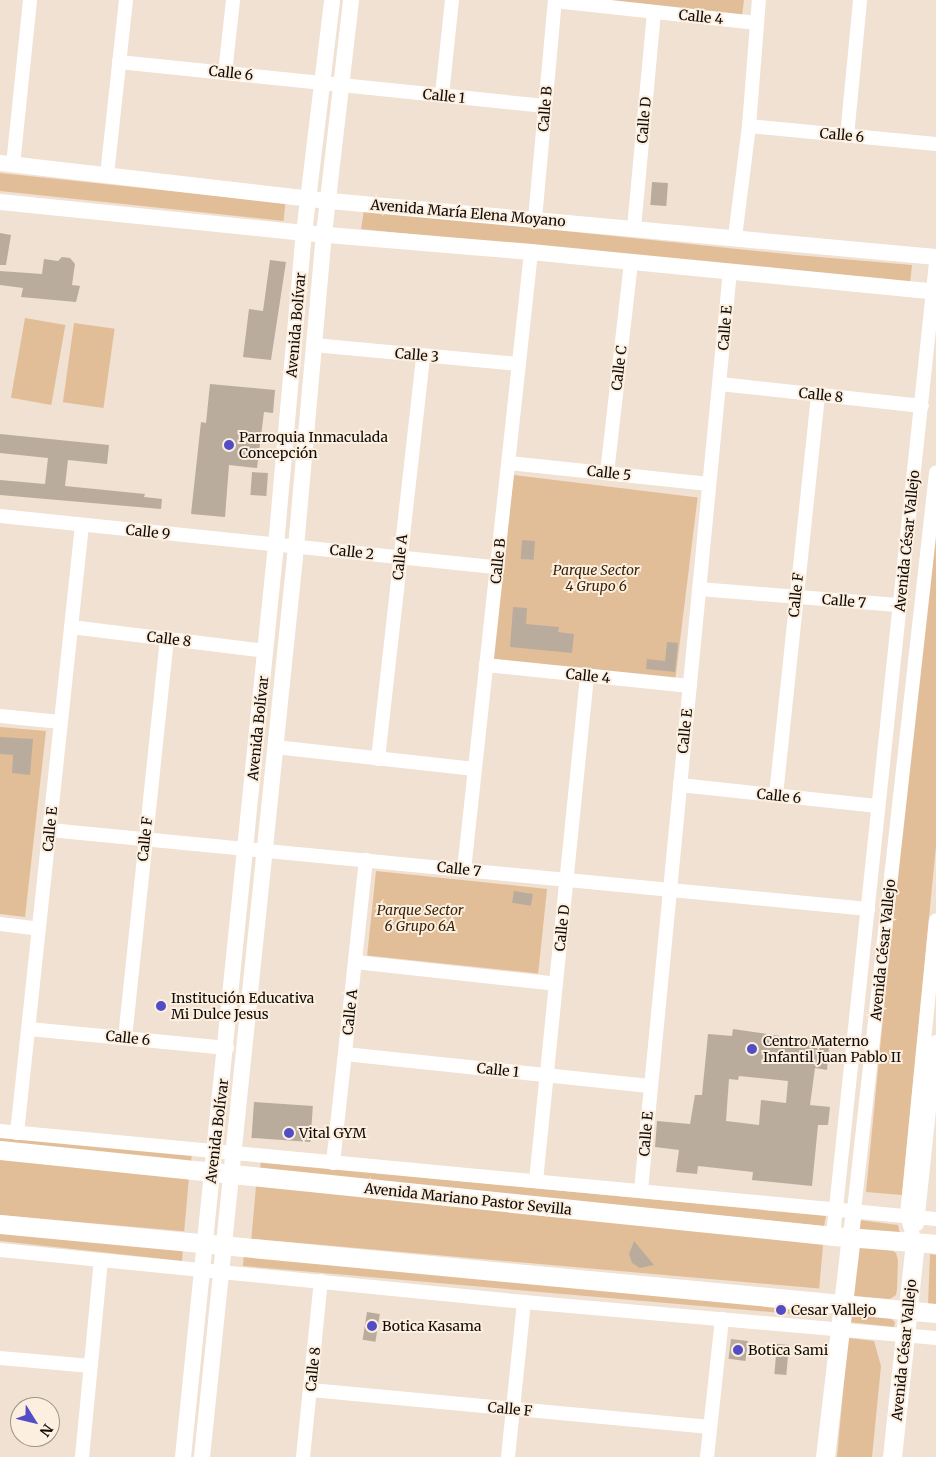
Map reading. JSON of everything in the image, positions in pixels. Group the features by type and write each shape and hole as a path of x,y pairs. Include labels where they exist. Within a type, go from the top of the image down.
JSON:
{"main road":[{"name":"Avenida Mariano Pastor Sevilla","path":"0,1150 231,1175 936,1244"},
{"path":"0,1224 936,1313"},
{"name":"Avenida César Vallejo","path":"825,1457 843,1305 842,1236"},
{"name":"Avenida César Vallejo","path":"892,1457 915,1242"}],"street":[{"path":"6,164 30,0"},
{"path":"106,176 126,0"},
{"path":"225,73 233,0"},
{"name":"Avenida Bolívar","path":"183,1457 266,651 304,233 324,83 332,0"},
{"name":"Avenida Bolívar","path":"202,1457 296,547 324,234 343,85 351,0"},
{"path":"442,95 452,0"},
{"path":"735,237 749,126 759,0"},
{"path":"847,136 860,0"},
{"name":"Calle 4","path":"555,1 757,24"},
{"name":"Calle B","path":"535,219 555,1"},
{"name":"Calle D","path":"634,228 654,12"},
{"name":"Calle 6","path":"119,62 343,85"},
{"name":"Calle 1","path":"343,85 545,106"},
{"name":"Calle 6","path":"749,126 936,144"},
{"name":"Avenida María Elena Moyano","path":"6,164 309,199 936,257"},
{"path":"0,202 304,233 532,252 934,292"},
{"name":"Calle B","path":"464,870 532,252"},
{"name":"Calle C","path":"607,473 631,262"},
{"name":"Avenida César Vallejo","path":"842,1236 836,1208 936,263"},
{"name":"Calle E","path":"641,1190 730,271"},
{"name":"Calle 3","path":"314,346 519,364"},
{"name":"Calle A","path":"378,759 423,356"},
{"name":"Calle 8","path":"720,384 922,406"},
{"name":"Calle F","path":"776,796 818,395"},
{"name":"Calle 5","path":"508,463 709,484"},
{"name":"Avenida César Vallejo","path":"842,1236 854,1210 936,473"},
{"name":"Calle 9","path":"0,516 296,547"},
{"name":"Calle E","path":"17,1133 82,525"},
{"name":"Calle 2","path":"296,547 497,567"},
{"name":"Calle 7","path":"699,588 900,606"},
{"name":"Calle 8","path":"71,627 266,651"},
{"name":"Calle F","path":"125,1038 167,639"},
{"name":"Calle 4","path":"486,665 690,686"},
{"name":"Calle D","path":"536,1181 587,676"},
{"path":"0,716 61,722"},
{"path":"275,747 475,769"},
{"name":"Calle 6","path":"680,785 878,806"},
{"name":"Calle 7","path":"50,830 868,909"},
{"name":"Calle A","path":"333,1163 366,860"},
{"name":"Avenida César Vallejo","path":"915,1242 913,1216 936,920"},
{"path":"0,924 39,929"},
{"path":"355,962 556,984"},
{"name":"Calle 6","path":"28,1029 226,1048"},
{"name":"Avenida César Vallejo","path":"913,1216 932,1115 936,1042"},
{"name":"Calle 1","path":"345,1054 651,1086"},
{"name":"Avenida Mariano Pastor Sevilla","path":"0,1131 936,1218"},
{"path":"0,1250 524,1302 936,1338"},
{"path":"82,1457 101,1260"},
{"name":"Calle 8","path":"303,1457 321,1281"},
{"path":"508,1457 524,1302"},
{"path":"707,1457 722,1319"},
{"path":"0,1358 91,1366"},
{"name":"Calle F","path":"310,1390 710,1427"}],"green space":[{"path":"595,0 744,0 742,16"},
{"path":"0,173 285,203 284,221 0,191"},
{"path":"364,210 796,255 912,265 910,284 361,229"},
{"path":"25,318 65,325 51,405 11,398"},
{"path":"74,323 115,329 103,408 63,402"},
{"name":"Parque Sector 4 Grupo 6","path":"514,475 698,498 675,682 491,660"},
{"path":"936,476 936,846 902,1195 866,1192"},
{"path":"0,727 46,731 25,917 0,914"},
{"name":"Parque Sector 6 Grupo 6A","path":"376,871 547,889 538,974 367,956"},
{"path":"0,1133 192,1153 191,1163 0,1143"},
{"path":"0,1157 189,1174 184,1231 0,1215"},
{"path":"261,1160 826,1216 824,1226 260,1169"},
{"path":"256,1186 824,1236 819,1288 251,1239"},
{"path":"859,1220 898,1225 900,1234 854,1229"},
{"path":"0,1231 183,1248 182,1261 0,1241"},
{"path":"858,1248 896,1253 898,1260 897,1289 896,1295 890,1299 853,1296"},
{"path":"244,1253 818,1303 817,1316 243,1266"},
{"path":"930,1254 936,1255 936,1306 928,1305"},
{"path":"856,1313 888,1316 895,1322 894,1327 848,1322 848,1317"},
{"path":"848,1338 874,1341 881,1366 872,1457 837,1457"}],"building":[{"path":"652,182 668,183 666,206 650,205"},
{"path":"0,233 11,235 6,265 0,265"},
{"path":"62,257 70,258 75,264 72,285 80,286 76,302 21,297 23,288 0,285 0,271 42,274 44,259 58,261"},
{"path":"270,260 286,262 271,360 243,357 249,309 263,311"},
{"path":"210,384 275,390 273,413 264,412 257,468 229,465 225,517 191,514 201,422 206,423"},
{"path":"0,434 109,445 107,464 68,460 65,486 145,494 144,497 162,499 161,509 0,495 0,480 45,484 48,458 0,453"},
{"path":"252,472 268,473 266,496 250,495"},
{"path":"522,540 535,541 534,560 521,559"},
{"path":"513,607 527,608 526,624 559,627 558,632 574,634 572,653 510,647"},
{"path":"667,642 678,643 675,672 646,669 647,659 665,661"},
{"path":"0,737 33,739 30,775 12,773 13,755 0,754"},
{"path":"514,891 533,894 531,906 512,903"},
{"path":"733,1029 821,1042 820,1047 829,1048 827,1070 815,1068 810,1105 830,1107 828,1125 818,1125 812,1186 752,1180 753,1172 698,1166 697,1174 676,1172 679,1150 655,1147 657,1121 690,1124 695,1095 702,1095 708,1034 732,1036","holes":["739,1076 788,1081 786,1103 761,1100 759,1125 726,1121 729,1079 738,1080"]},
{"path":"254,1102 313,1106 310,1142 251,1138"},
{"path":"634,1241 654,1265 640,1268 632,1263 629,1254"},
{"name":"Botica Kasama","path":"367,1312 380,1314 375,1342 363,1340"},
{"name":"Botica Sami","path":"731,1339 748,1341 745,1361 729,1359"},
{"path":"777,1344 789,1345 786,1375 774,1374"}],"place":[{"name":"Parroquia Inmaculada Concepción","path":"229,445"},
{"name":"Institución Educativa Mi Dulce Jesus","path":"161,1006"},
{"name":"Centro Materno Infantil Juan Pablo II","path":"752,1049"},
{"name":"Vital GYM","path":"289,1133"},
{"name":"Cesar Vallejo","path":"781,1310"},
{"name":"Botica Kasama","path":"372,1326"},
{"name":"Botica Sami","path":"738,1350"}]}
